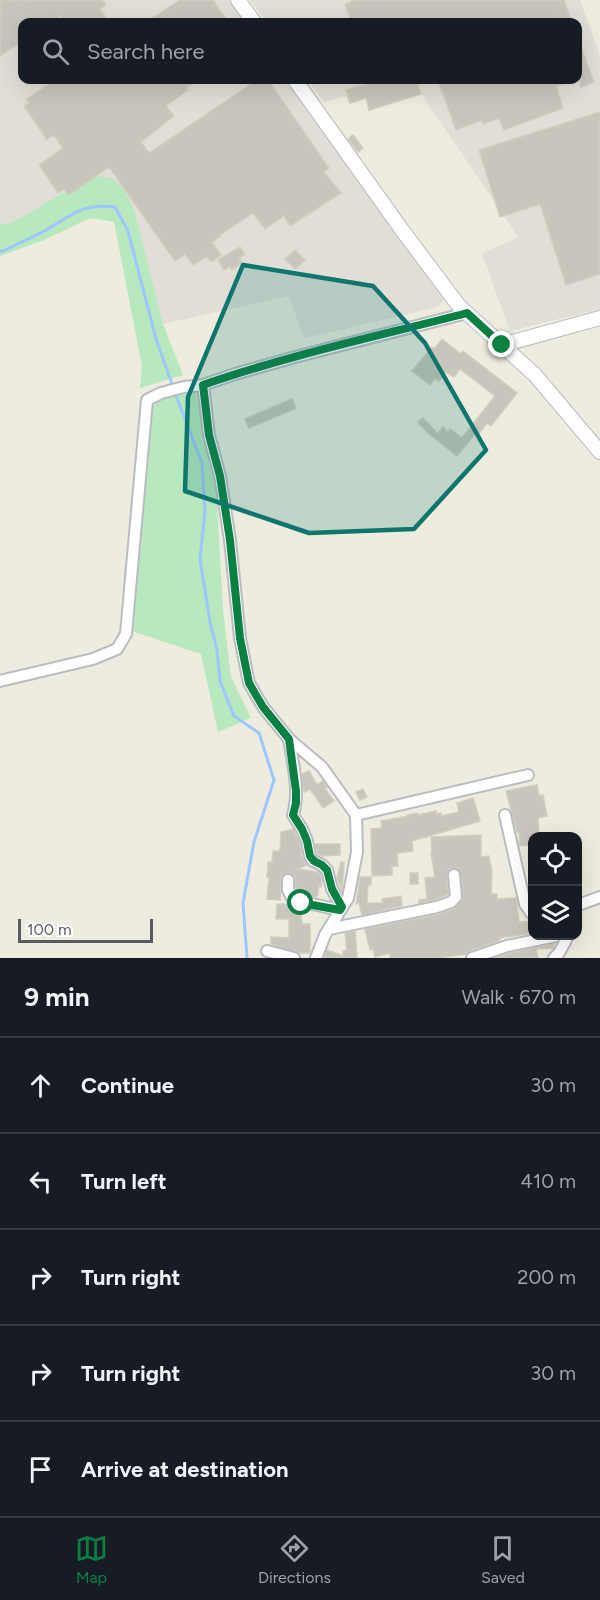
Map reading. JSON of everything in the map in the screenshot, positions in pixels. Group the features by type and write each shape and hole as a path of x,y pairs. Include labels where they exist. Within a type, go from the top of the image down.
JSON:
{"street":[{"path":"238,0 251,18"},
{"path":"298,84 459,306 536,375 600,452"},
{"path":"0,681 93,659 117,649 126,634 147,400 161,393 203,385 285,360 467,313"},
{"path":"502,345 600,318"},
{"path":"203,385 209,435 220,476 230,540 240,638 249,683 263,707 289,739 322,767 356,815 357,852 348,898 328,929 316,958"},
{"path":"289,739 296,791 293,815 307,841 310,856 327,870 341,909"},
{"path":"356,815 528,776"},
{"path":"505,815 525,904 528,908"},
{"path":"328,929 437,907 451,902 456,897 454,875"},
{"path":"288,880 288,890 293,900 341,909"},
{"path":"582,904 600,897"},
{"path":"472,958 507,946 536,940"},
{"path":"554,958 564,941"},
{"path":"564,941 569,958"},
{"path":"267,951 294,958"}],"highlighted area":[{"path":"243,265 373,286 425,343 486,450 414,529 309,533 185,491 188,397"}],"shaded area":[{"path":"0,0 229,0 242,18 18,18 18,84 289,84 444,299 438,307 304,338 289,296 163,324 135,212 0,224"},
{"path":"250,0 580,0 600,56 600,309 510,331 482,254 518,237 415,84 582,84 582,18 264,18"},
{"path":"311,84 390,84 324,102"}],"green space":[{"path":"92,176 112,178 124,190 135,212 163,324 183,375 140,388 142,366 114,222 90,218 44,240 0,256 0,224 12,223"},
{"path":"196,392 216,484 223,611 231,677 251,718 218,732 201,654 132,631 152,407 163,398"}],"building":[{"path":"0,0 103,0 106,5 100,9 106,18 62,18 60,16 57,18 18,18 18,44 0,56"},
{"path":"180,0 213,0 225,18 153,18"},
{"path":"355,0 564,0 571,18 350,18 345,4"},
{"path":"582,50 594,82 581,87 582,84"},
{"path":"49,84 192,84 186,88 188,90 166,106 174,116 141,142 149,153 251,84 271,84 329,168 324,172 341,193 290,226 284,216 265,229 253,213 212,242 221,255 211,262 207,256 193,265 185,254 175,261 109,167 69,195 64,189 58,193 39,165 63,148 54,135 47,140 24,106 29,103 27,99"},
{"path":"367,84 417,84 421,94 369,110 366,98 350,103 346,90"},
{"path":"439,84 562,84 556,86 563,108 504,130 499,118 483,124 482,120 456,130"},
{"path":"600,112 600,274 566,285 540,204 500,217 479,150"},
{"path":"353,135 363,148 358,152 348,139"},
{"path":"240,247 245,254 239,258 242,263 232,270 230,266 224,270 218,260"},
{"path":"295,250 305,260 295,269 285,259"},
{"path":"442,339 461,354 463,351 517,393 491,426 487,423 457,456 418,422 423,418 438,434 443,427 448,432 450,429 462,438 495,396 460,369 454,377 446,372 439,381 435,378 430,385 412,371 432,347 434,349"},
{"path":"292,399 296,408 249,428 245,419"},
{"path":"309,771 317,785 323,781 327,788 325,789 334,801 323,808 310,789 305,792 303,789 302,774"},
{"path":"537,785 539,796 543,795 547,816 538,818 539,832 528,832 528,845 520,846 519,832 517,832 506,791"},
{"path":"363,789 367,797 360,800 356,792"},
{"path":"473,798 480,821 412,841 413,851 397,853 398,866 392,866 392,875 372,876 371,829 382,828 381,821 417,813 418,815 436,811 436,814 441,813 441,816 459,812 457,803"},
{"path":"293,829 300,843 302,856 300,856 307,865 297,869 318,872 322,880 321,887 319,886 317,897 300,894 301,891 296,888 294,876 287,873 281,877 280,900 267,899 268,862 272,863 273,851 280,851 281,832"},
{"path":"481,835 481,857 489,856 492,872 491,894 497,894 497,899 516,898 519,922 528,921 528,934 500,938 500,940 466,954 438,958 390,958 390,953 375,957 373,949 370,950 365,929 440,914 454,909 463,900 461,874 458,868 454,868 447,872 448,894 435,900 419,903 419,900 427,899 425,878 435,877 431,837"},
{"path":"315,844 340,844 340,855 320,856"},
{"path":"341,862 344,862 342,891 337,878"},
{"path":"410,873 418,873 418,884 410,884"},
{"path":"360,877 371,877 367,903 383,903 382,899 401,896 402,906 362,915 359,903 356,904"},
{"path":"277,904 287,904 300,909 302,924 310,924 310,953 299,953 271,944 271,937 289,938 289,919 276,919"},
{"path":"355,931 357,958 324,958 327,950 343,956 343,951 347,950 345,933"},
{"path":"554,944 553,948 536,949 538,958 495,958 509,953"}],"waterway":[{"path":"0,251 35,236 78,211 103,206 115,207 128,231 156,339 173,387"},
{"path":"175,393 202,463 205,511 200,559 217,650 220,681 234,716 259,733 274,780 254,842 243,903 247,958"}],"route":[{"path":"301,903 340,910 342,907 332,889 327,870 310,856 307,841 293,815 296,791 289,739 263,707 249,683 240,638 230,540 220,476 209,435 203,385 295,357 467,313 502,345"}]}
